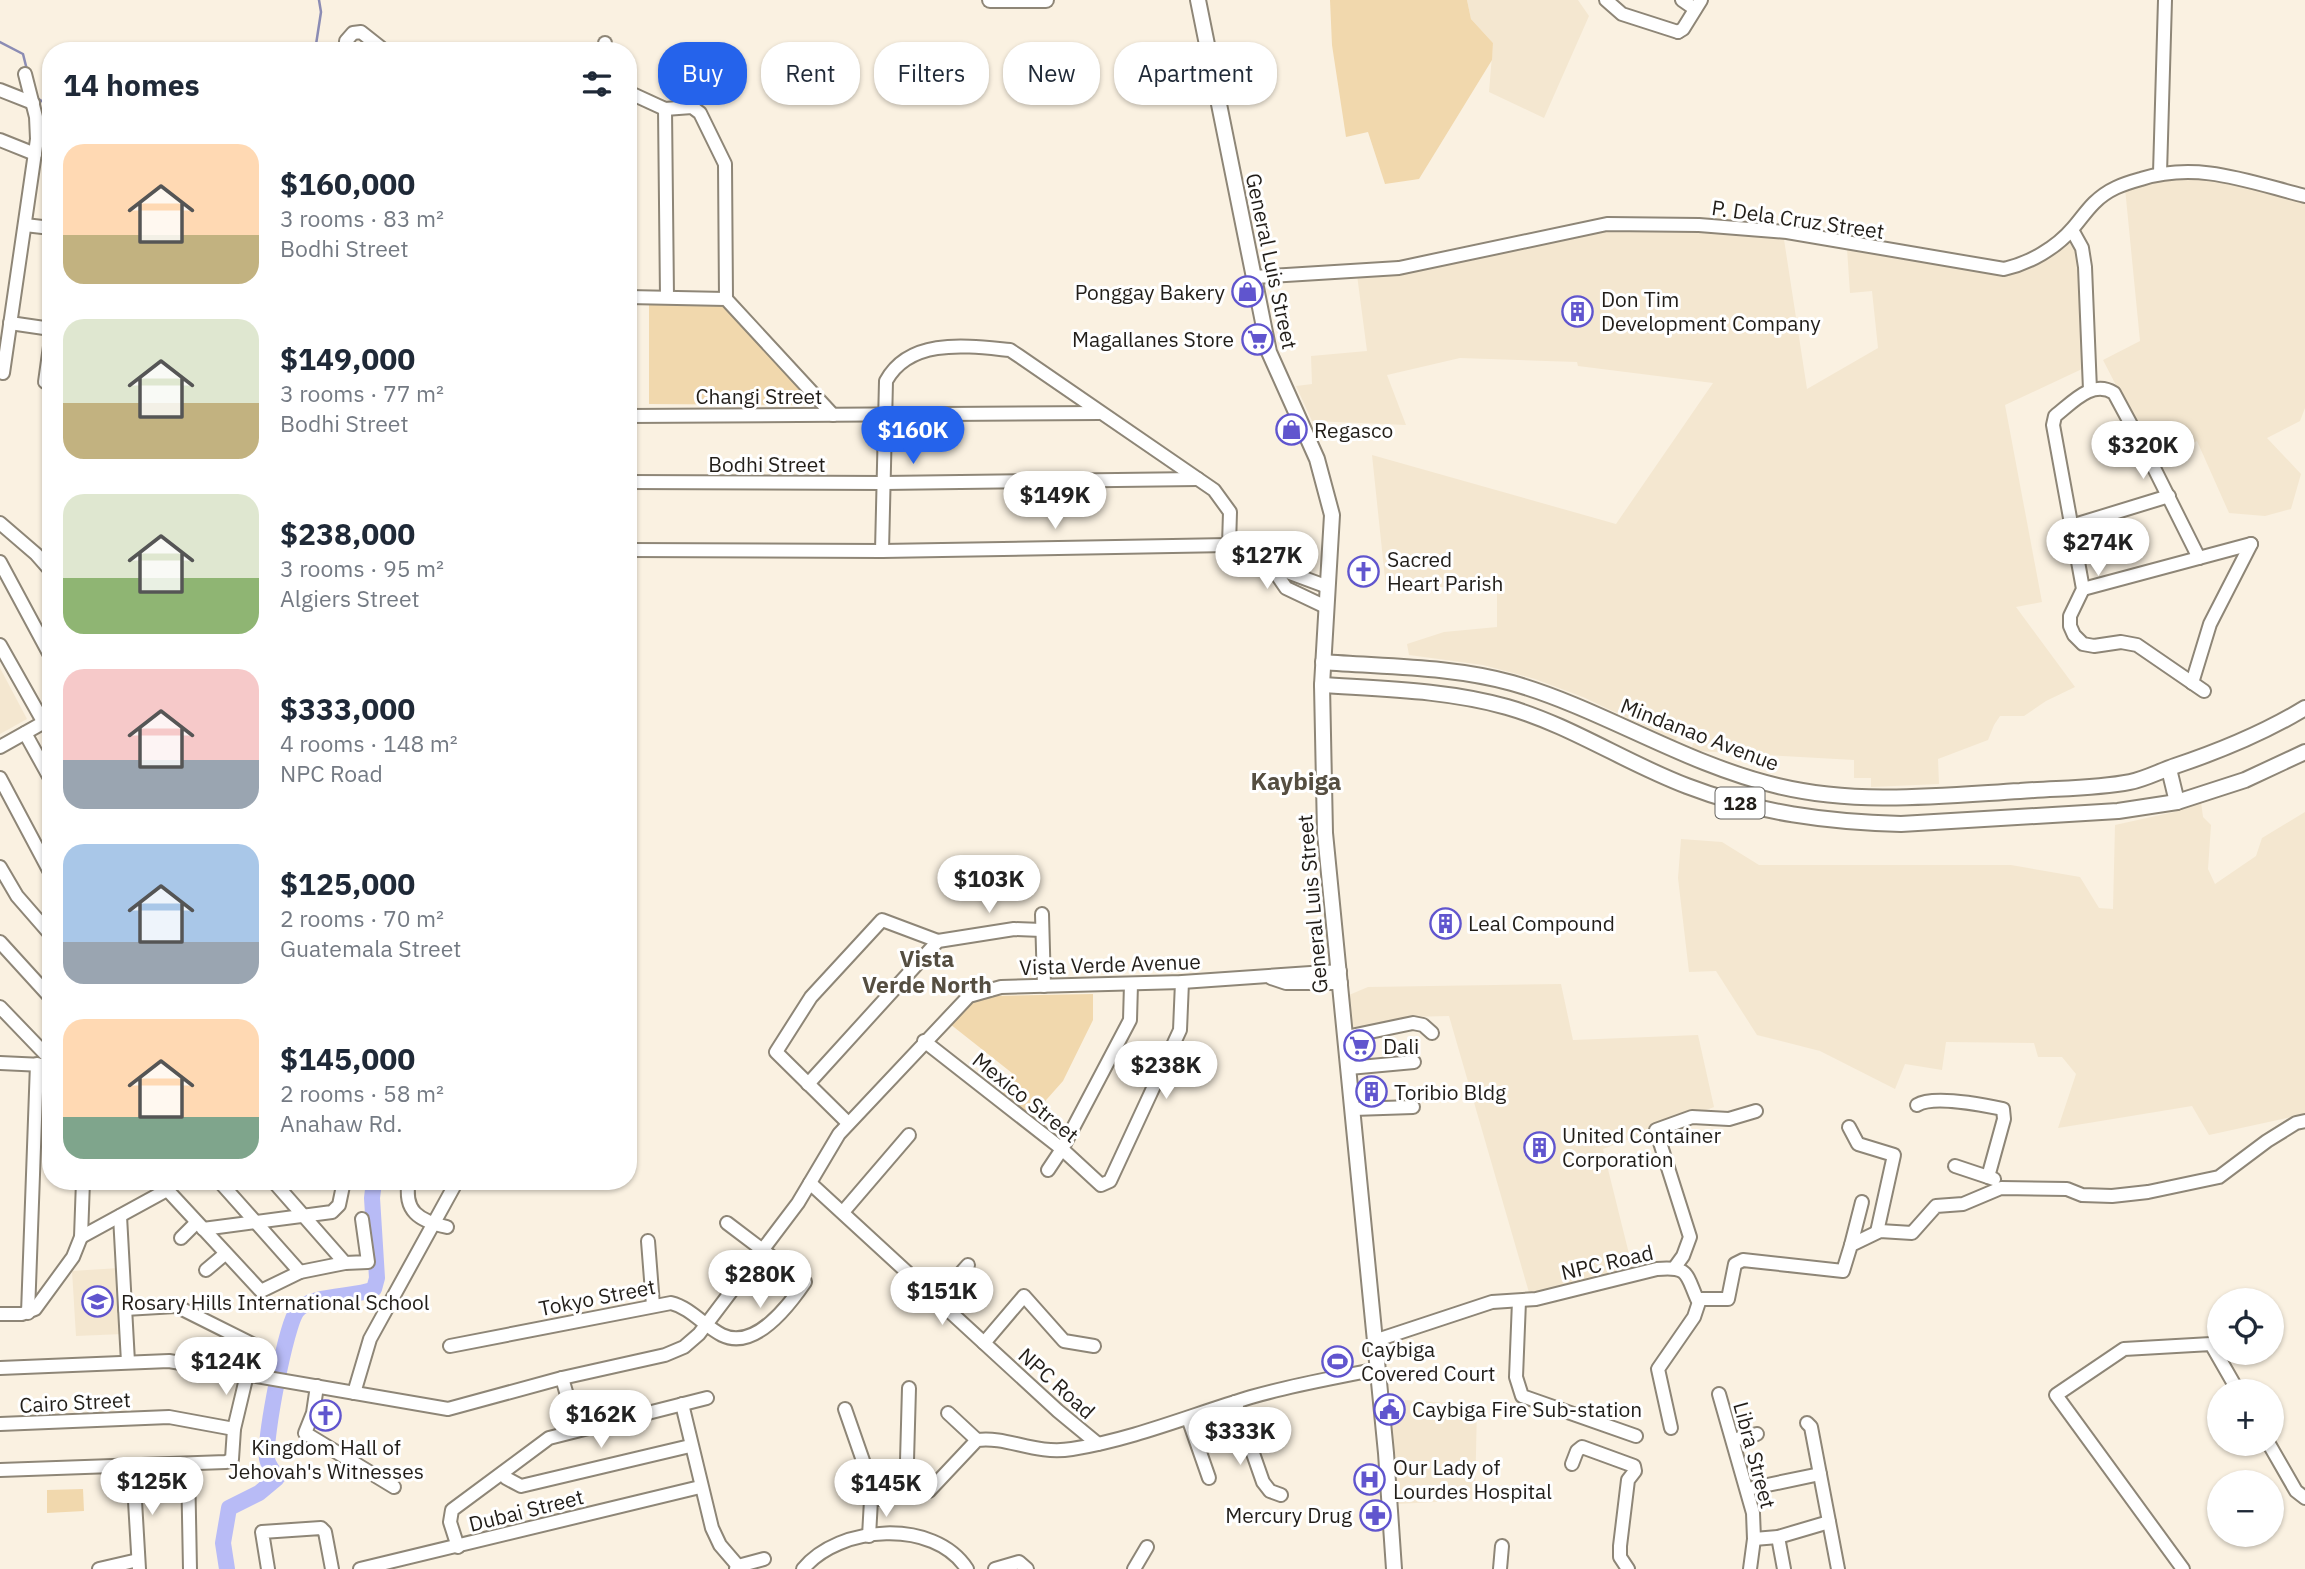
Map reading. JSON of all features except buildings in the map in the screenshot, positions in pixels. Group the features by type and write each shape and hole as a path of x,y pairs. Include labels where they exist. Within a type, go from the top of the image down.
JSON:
{"main road":[{"path":"990,0 1046,0"},
{"name":"General Luis Street","path":"1198,0 1266,341 1274,369 1317,459 1329,498 1332,534 1322,684 1325,833 1353,1108 1394,1569"},
{"name":"Mindanao Avenue","path":"1323,662 1467,673 1512,683 1550,696 1642,737 1739,775 1803,791 1862,798 1905,798 2115,785 2204,757 2265,730 2305,708"},
{"path":"1337,686 1339,663"},
{"name":"128","path":"1322,684 1463,697 1507,707 1547,722 1687,786 1764,811 1810,818 1902,824 2118,811 2177,802 2245,780 2305,752"},
{"path":"1631,760 1642,737"},
{"path":"2169,769 2177,802"}],"street":[{"path":"1606,0 1622,14 1679,38 1698,4 1682,0"},
{"path":"2160,173 2165,0"},
{"path":"348,42 353,33 361,32 374,42"},
{"path":"3,373 37,129 25,74"},
{"path":"0,90 33,103"},
{"path":"637,96 665,109 692,107 700,113 724,164 726,299 833,415"},
{"path":"665,109 667,296"},
{"path":"0,140 35,154"},
{"name":"P. Dela Cruz Street","path":"1254,277 1399,268 1606,224 1699,225 1787,232 2004,269 2040,254 2072,230 2094,204 2117,186 2160,173 2206,171 2229,174 2305,196"},
{"path":"25,225 42,227"},
{"path":"2072,230 2082,248 2085,267 2090,390"},
{"path":"637,296 726,299"},
{"path":"10,323 42,328"},
{"path":"882,551 886,381 891,372 919,352 935,347 1010,351 1214,490 1227,504 1231,522 1229,545"},
{"path":"2199,558 2119,399 2107,389 2090,390 2055,416 2053,425 2083,589 2070,616 2074,635 2083,643 2094,646 2129,642 2204,691"},
{"name":"Changi Street","path":"637,416 1099,413"},
{"name":"Bodhi Street","path":"637,482 884,483 1199,479"},
{"path":"2071,526 2169,496"},
{"path":"0,523 42,561"},
{"path":"2083,589 2251,544 2210,624 2192,683"},
{"path":"637,550 882,551 1229,545 1271,566 1328,587"},
{"path":"0,562 42,628"},
{"path":"1271,566 1286,588 1326,607"},
{"path":"0,645 42,712"},
{"path":"0,747 42,723"},
{"path":"25,733 42,764"},
{"path":"0,778 42,857"},
{"path":"0,867 17,896 42,925"},
{"path":"1042,914 1044,986"},
{"path":"848,1123 776,1052 811,997 882,920 938,941 1014,929 1042,930"},
{"path":"808,1084 938,941"},
{"path":"0,942 42,988"},
{"name":"Vista Verde Avenue","path":"0,1368 169,1361 447,1409 675,1351 692,1341 798,1203 831,1145 848,1123 959,1003 975,993 1001,987 1271,978 1286,973 1340,977"},
{"name":"Mexico Street","path":"925,1041 1062,1150 1101,1185 1110,1181 1180,1030 1182,982"},
{"path":"1048,1170 1062,1150 1130,1020 1131,984"},
{"path":"0,1007 42,1058"},
{"path":"1346,1037 1413,1023 1423,1025 1432,1032"},
{"path":"1349,1068 1414,1062"},
{"path":"0,1063 42,1063"},
{"path":"1917,1105 1946,1101 2003,1109 2004,1119 1988,1177"},
{"path":"1353,1108 1413,1107"},
{"path":"1675,1267 1684,1256 1690,1237 1656,1130 1692,1117 1729,1119 1756,1111"},
{"path":"28,1313 42,1119"},
{"path":"1851,1245 1877,1232 1912,1233 1936,1206 1963,1204 2001,1188 2067,1189 2082,1195 2112,1196 2148,1192 2219,1177 2267,1141 2296,1123 2305,1121"},
{"path":"1849,1127 1858,1144 1894,1155 1882,1199 1877,1232"},
{"path":"843,1212 909,1135"},
{"path":"1955,1166 1988,1177 1999,1183 2001,1188"},
{"name":"NPC Road","path":"810,1183 1098,1444 1235,1402 1377,1369"},
{"path":"0,1314 28,1313 42,1303 73,1257 81,1237 83,1190"},
{"path":"81,1237 120,1216 157,1190"},
{"path":"167,1190 258,1290 267,1291 300,1272 345,1263 368,1262 362,1219"},
{"path":"227,1190 300,1272"},
{"path":"282,1190 345,1263"},
{"path":"181,1238 200,1226 258,1224 332,1212 339,1205 342,1190"},
{"path":"408,1190 409,1208 432,1224 447,1227"},
{"path":"354,1393 370,1339 452,1190"},
{"path":"1671,1428 1658,1369 1683,1336 1694,1317 1699,1299 1729,1298 1735,1264 1743,1260 1840,1272 1845,1267 1862,1202"},
{"path":"120,1216 128,1362"},
{"path":"727,1223 762,1250"},
{"path":"648,1241 653,1305"},
{"name":"Tokyo Street","path":"450,1346 653,1305 678,1305 729,1338 752,1332 779,1316 805,1282 762,1250"},
{"path":"206,1270 225,1254"},
{"path":"937,1300 968,1265"},
{"name":"NPC Road","path":"1374,1341 1492,1302 1519,1301 1614,1278 1675,1267 1687,1274 1695,1297 1699,1299"},
{"path":"984,1343 1024,1296 1064,1341 1094,1346"},
{"path":"1519,1301 1516,1377 1522,1396 1636,1436"},
{"path":"0,1470 133,1467 226,1462 232,1459 234,1429 254,1345 176,1306 125,1309"},
{"path":"2183,1569 2056,1395 2124,1349 2211,1344 2231,1379"},
{"path":"562,1378 577,1430"},
{"path":"317,1386 313,1413 304,1433 394,1487"},
{"path":"906,1497 909,1388"},
{"name":"Libra Street","path":"1719,1394 1748,1489 1754,1539 1750,1569"},
{"path":"458,1547 450,1513 542,1442 577,1430 707,1398"},
{"path":"1235,1402 1263,1482 1270,1491 1281,1495"},
{"path":"682,1404 700,1487 716,1537 737,1567 764,1559"},
{"path":"845,1409 876,1499"},
{"path":"948,1413 977,1440 994,1440 1047,1451 1098,1444"},
{"name":"Cairo Street","path":"0,1424 169,1417 234,1429"},
{"path":"1188,1418 1209,1478"},
{"path":"1807,1423 1811,1427 1838,1569"},
{"path":"1733,1440 1757,1434"},
{"path":"869,1535 871,1500 924,1494 934,1488 977,1440"},
{"path":"503,1473 506,1478 520,1486 690,1446"},
{"path":"1572,1464 1577,1451 1582,1447 1634,1466 1635,1471 1628,1480 1620,1546 1620,1558 1628,1569"},
{"path":"2276,1456 2296,1490 2305,1498"},
{"path":"188,1464 190,1569"},
{"path":"99,1569 138,1565 133,1467"},
{"path":"1748,1489 1820,1474"},
{"name":"Dubai Street","path":"360,1569 700,1487"},
{"path":"1754,1539 1779,1537 1829,1522"},
{"path":"268,1569 262,1532 321,1528 325,1532 332,1569"},
{"path":"803,1569 814,1556 869,1535 919,1535 948,1548 967,1569"},
{"path":"1779,1537 1784,1569"},
{"path":"1500,1569 1502,1546"},
{"path":"1134,1569 1147,1547"},
{"path":"995,1569 1023,1566"}],"shaded area":[{"path":"1330,0 1467,0 1471,19 1493,43 1492,60 1419,179 1385,184 1368,132 1346,137 1332,45"},
{"path":"1467,0 1578,0 1589,16 1544,118 1489,92 1493,43 1471,19"},
{"path":"2187,175 2230,180 2305,201 2305,408 2300,421 2267,438 2301,474 2291,509 2265,516 2229,513 2197,441 2155,461 2103,360 2140,341 2125,188"},
{"path":"1604,227 1783,233 1807,389 1878,348 1872,291 1850,293 1847,249 1996,273 2040,259 2071,239 2080,259 2082,369 2005,405 2042,602 2016,607 2075,687 2046,701 2024,716 2000,716 1988,740 1938,759 1939,784 1871,787 1871,778 1854,778 1854,760 1697,751 1692,748 1696,731 1679,726 1676,741 1583,697 1535,679 1483,665 1409,655 1407,644 1444,632 1497,627 1497,586 1386,588 1372,455 1616,524 1713,383 1578,366 1577,362 1460,358 1387,375 1406,425 1312,421 1296,386 1312,384 1311,356 1367,351 1357,275"},
{"path":"649,301 719,301 817,405 649,404"},
{"path":"0,668 27,719 0,734"},
{"path":"2201,802 2203,817 2211,825 2208,869 2215,884 2256,856 2262,838 2305,812 2305,1114 2209,1135 2192,1106 2058,1128 2076,1074 2062,1057 2038,1057 2034,1043 1946,1042 1942,1070 1905,1064 1895,1089 1820,1051 1757,1035 1716,971 1689,972 1678,878 1681,839 1722,842 1759,865 2011,865 2080,877 2099,908 2113,909 2115,825 2174,812"},
{"path":"1561,984 1573,1040 1698,1035 1714,1107 1603,1149 1633,1270 1530,1296 1449,1016 1409,1017 1350,1032 1349,995 1368,987"},
{"path":"1093,994 1093,1020 1063,1081 1031,1117 999,1092 1012,1073 950,1024 971,1003 989,996"},
{"name":"Rosary Hills International School","path":"119,1268 123,1334 76,1336 72,1271"},
{"path":"1405,1400 1477,1405 1475,1500 1396,1504 1390,1420 1405,1418"},
{"path":"83,1489 84,1511 47,1513 47,1490"}],"waterway":[{"path":"316,42 321,12 319,0"},
{"path":"0,42 23,54 27,70"},
{"path":"37,98 42,101"},
{"path":"227,1569 223,1543 229,1508 259,1493 277,1478 267,1459 267,1448 277,1383 292,1320 297,1311 313,1301 374,1289 377,1278 373,1190"}],"place":[{"name":"Ponggay Bakery","path":"1248,292"},
{"name":"Don Tim Development Company","path":"1578,311"},
{"name":"Magallanes Store","path":"1257,339"},
{"name":"Regasco","path":"1291,430"},
{"name":"Sacred Heart Parish","path":"1364,571"},
{"name":"Leal Compound","path":"1445,923"},
{"name":"Dali","path":"1360,1046"},
{"name":"Toribio Bldg","path":"1371,1092"},
{"name":"United Container Corporation","path":"1539,1147"},
{"name":"Rosary Hills International School","path":"98,1302"},
{"name":"Caybiga Covered Court","path":"1338,1361"},
{"name":"Caybiga Fire Sub-station","path":"1389,1409"},
{"name":"Kingdom Hall of Jehovah's Witnesses","path":"326,1415"},
{"name":"Our Lady of Lourdes Hospital","path":"1370,1479"},
{"name":"Mercury Drug","path":"1375,1515"}],"district":[{"name":"Kaybiga","path":"1296,781"},
{"name":"Vista Verde North","path":"927,971"}]}
